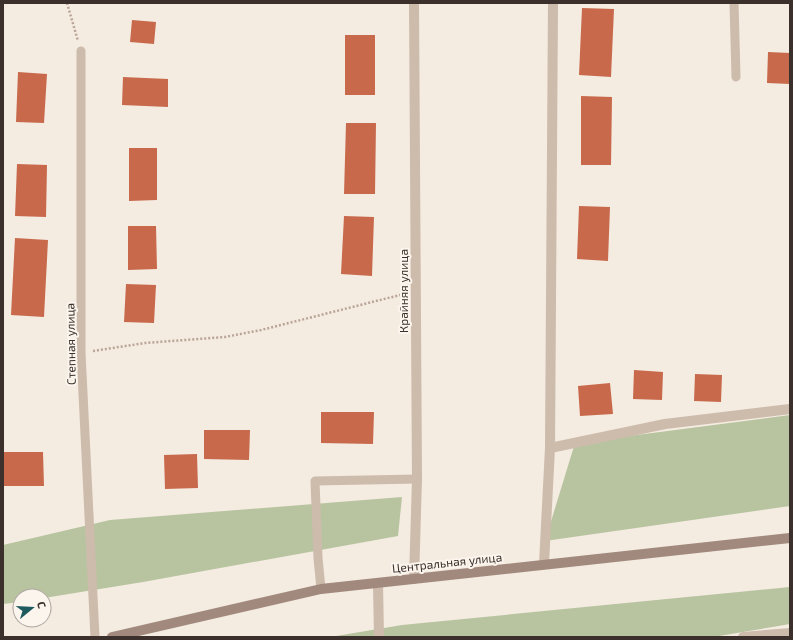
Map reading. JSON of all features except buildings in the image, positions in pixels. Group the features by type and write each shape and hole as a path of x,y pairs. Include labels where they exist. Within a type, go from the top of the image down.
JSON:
{"main road":[{"name":"Центральная улица","path":"112,637 321,589 790,538"}],"street":[{"name":"Крайняя улица","path":"414,3 417,479 414,579"},
{"path":"544,564 550,448 553,3"},
{"path":"550,448 665,424 790,409"},
{"path":"378,583 379,637"},
{"path":"743,637 790,633"}],"lane":[{"path":"734,3 736,77"},
{"name":"Степная улица","path":"81,51 81,353 95,637"},
{"path":"321,589 318,558 315,481 417,479"}],"path":[{"path":"67,3 81,51"},
{"path":"81,353 145,343 225,337 261,330 416,291"}],"green space":[{"path":"790,415 790,506 545,541 575,443"},
{"path":"402,497 398,536 143,582 52,597 52,588 12,588 12,603 3,604 3,545 110,520"},
{"path":"790,587 790,624 713,637 330,637 402,625"}]}
